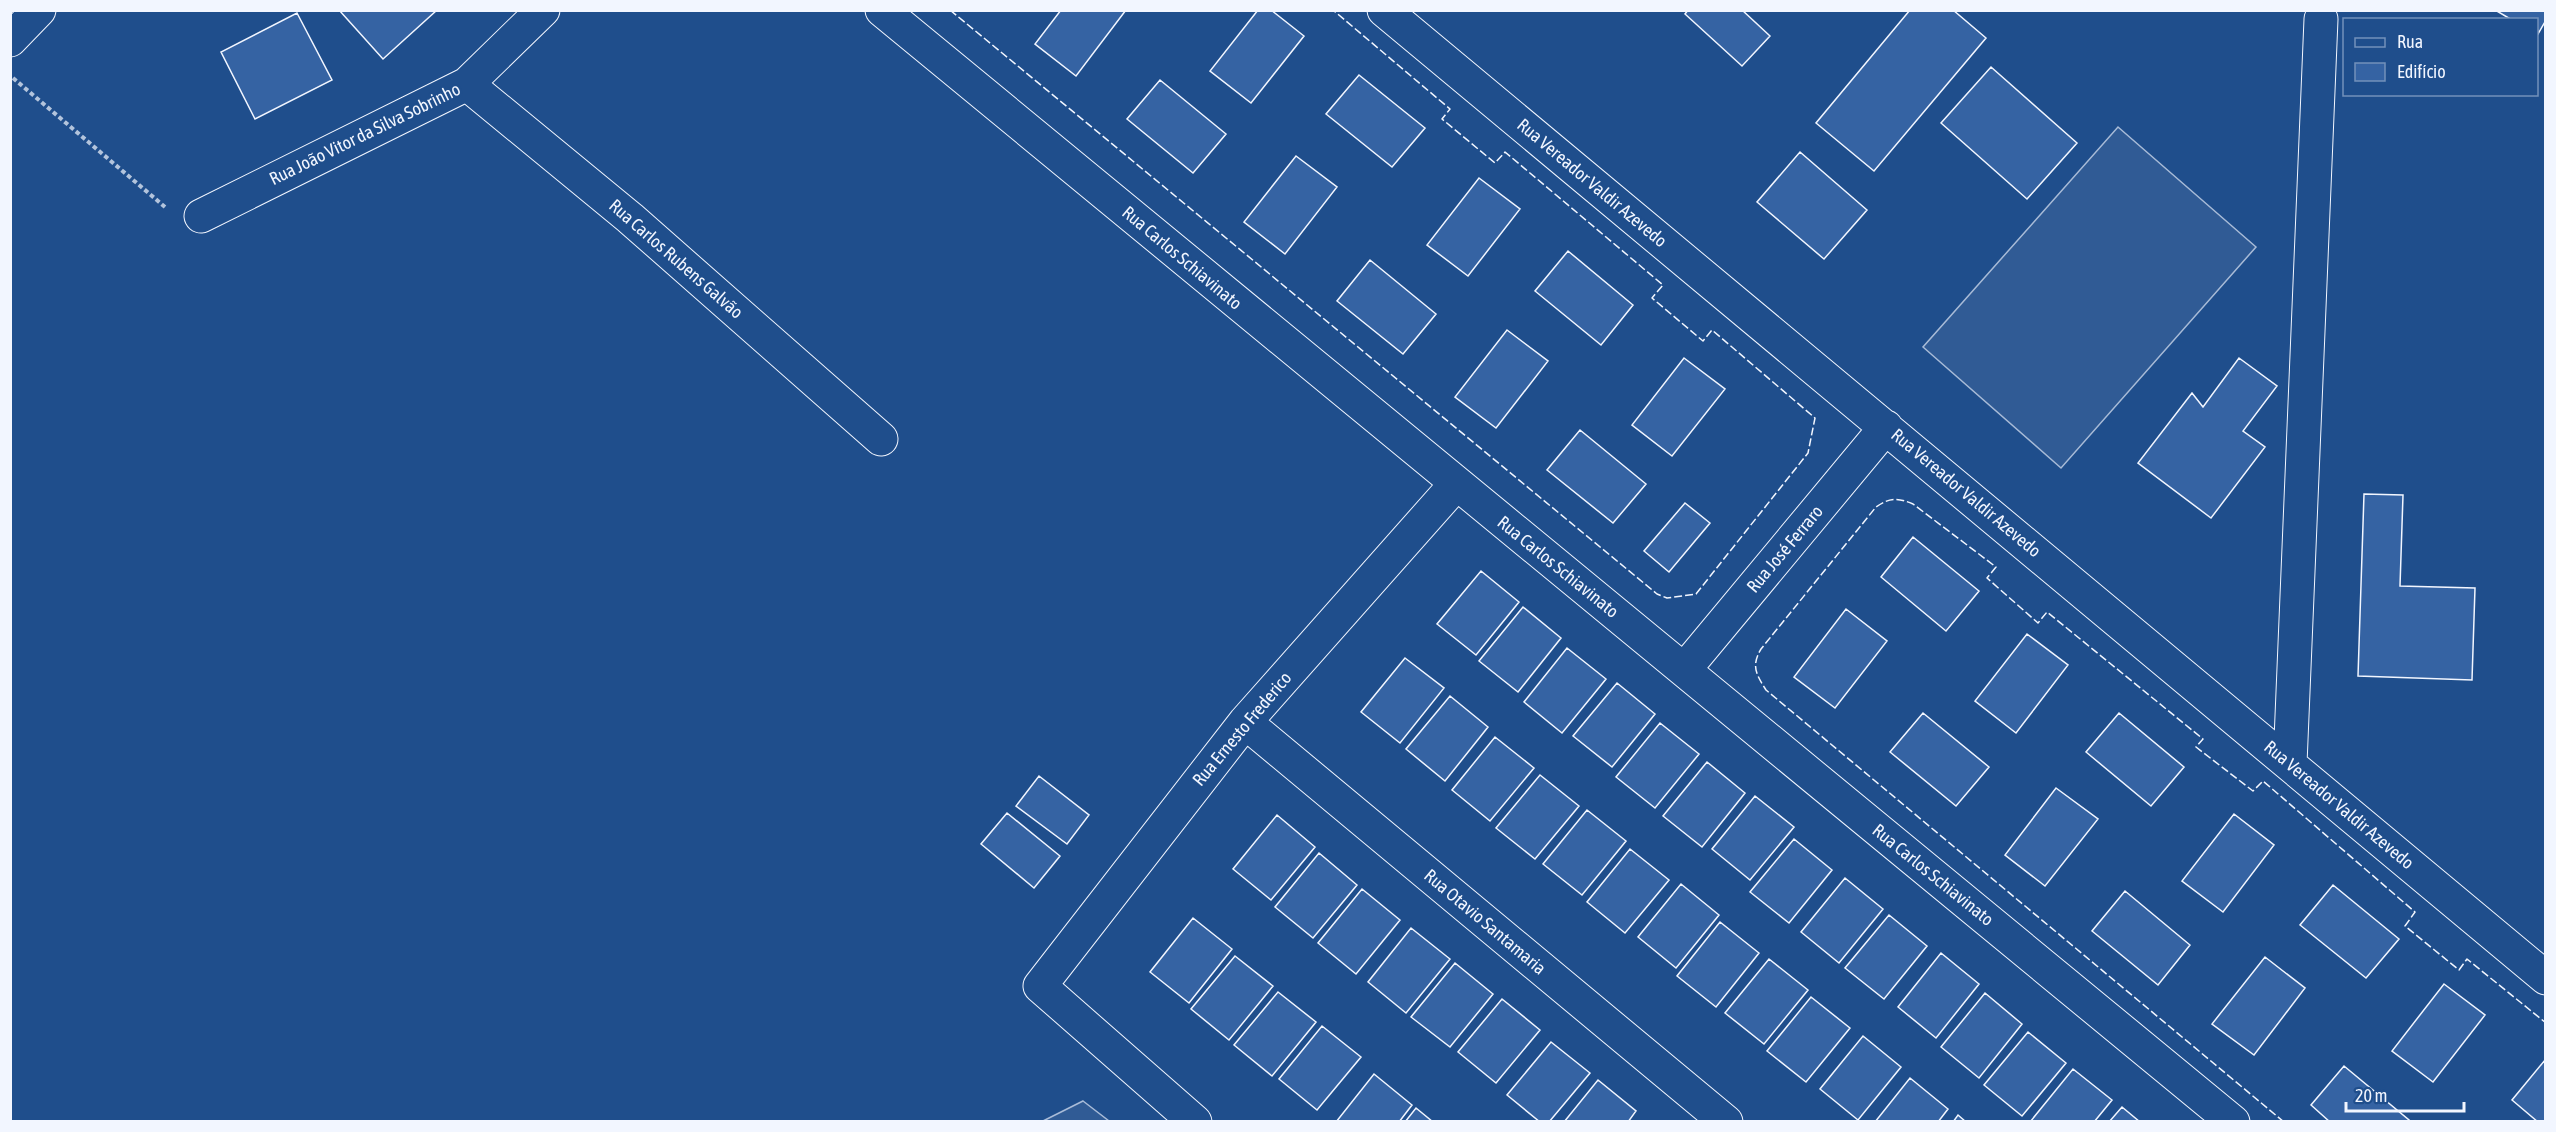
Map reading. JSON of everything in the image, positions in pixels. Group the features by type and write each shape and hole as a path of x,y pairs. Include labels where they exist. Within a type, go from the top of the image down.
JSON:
{"street":[{"path":"10,40 39,10"},
{"name":"Rua João Vitor da Silva Sobrinho","path":"201,216 467,84 543,10"},
{"name":"Rua Carlos Schiavinato","path":"882,10 2234,1122"},
{"name":"Rua Vereador Valdir Azevedo","path":"1384,10 2546,978"},
{"path":"2290,764 2321,19"},
{"name":"Rua Carlos Rubens Galvão","path":"467,84 630,218 881,439"},
{"name":"Rua José Ferraro","path":"1684,670 1886,427"},
{"name":"Rua Ernesto Frederico","path":"1196,1122 1040,986 1245,722 1456,484"},
{"name":"Rua Otavio Santamaria","path":"1245,722 1726,1122"}],"path":[{"path":"10,76 173,214 186,218 201,216"}],"shaded area":[{"path":"2118,127 2256,247 2061,468 1923,347"},
{"path":"1083,1101 1109,1121 1043,1121"}],"building":[{"path":"339,10 437,10 383,59"},
{"path":"1061,10 1126,10 1076,76 1035,44"},
{"path":"1258,10 1271,10 1304,36 1251,103 1210,71"},
{"path":"1688,10 1742,10 1770,36 1742,66 1685,14"},
{"path":"1910,10 1953,10 1986,38 1874,171 1816,123"},
{"path":"2495,10 2546,10 2546,20 2538,34 2538,18 2509,18"},
{"path":"297,13 332,80 255,119 221,52"},
{"path":"1991,67 2077,143 2027,199 1941,123"},
{"path":"1359,75 1425,128 1392,167 1326,114"},
{"path":"1160,80 1226,134 1193,173 1127,119"},
{"path":"1800,152 1867,210 1824,259 1757,202"},
{"path":"1296,156 1337,187 1285,254 1244,222"},
{"path":"1479,178 1520,209 1468,276 1427,245"},
{"path":"1568,251 1633,305 1601,345 1535,291"},
{"path":"1370,260 1436,314 1403,354 1337,301"},
{"path":"1507,330 1548,361 1496,428 1455,397"},
{"path":"1684,358 1725,389 1672,456 1632,425"},
{"path":"2239,358 2277,386 2243,431 2265,447 2211,518 2138,463 2192,393 2203,407"},
{"path":"1580,430 1646,484 1613,523 1547,470"},
{"path":"2364,494 2403,495 2400,586 2475,588 2472,680 2358,676"},
{"path":"1685,503 1710,523 1669,572 1644,551"},
{"path":"1913,537 1979,591 1946,631 1881,577"},
{"path":"1481,571 1519,602 1476,655 1437,624"},
{"path":"1523,607 1561,638 1518,692 1479,661"},
{"path":"1846,609 1887,641 1835,708 1794,677"},
{"path":"2027,634 2068,665 2016,733 1975,701"},
{"path":"1567,648 1606,679 1562,733 1524,702"},
{"path":"1405,658 1444,688 1400,743 1361,712"},
{"path":"1617,683 1655,714 1612,767 1573,736"},
{"path":"1450,696 1488,727 1445,781 1406,749"},
{"path":"1923,713 1989,767 1956,806 1890,752"},
{"path":"2119,713 2184,767 2151,806 2086,752"},
{"path":"1660,723 1699,754 1655,808 1616,777"},
{"path":"1495,737 1534,768 1490,821 1452,790"},
{"path":"1707,762 1745,793 1702,847 1663,816"},
{"path":"1540,775 1579,806 1535,859 1496,828"},
{"path":"1039,776 1089,815 1067,844 1016,806"},
{"path":"2056,788 2098,819 2045,886 2005,855"},
{"path":"1755,796 1794,827 1750,880 1712,849"},
{"path":"1587,810 1626,841 1582,895 1543,864"},
{"path":"1007,813 1060,856 1034,888 981,844"},
{"path":"2234,814 2274,845 2223,912 2182,881"},
{"path":"1277,815 1315,847 1271,900 1233,869"},
{"path":"1794,839 1832,870 1789,923 1750,892"},
{"path":"1630,849 1669,880 1625,933 1587,902"},
{"path":"1319,853 1357,885 1313,938 1275,907"},
{"path":"1845,878 1883,909 1839,963 1801,932"},
{"path":"1681,884 1719,915 1676,968 1638,937"},
{"path":"2333,885 2399,939 2366,978 2300,925"},
{"path":"1362,889 1400,920 1356,974 1318,943"},
{"path":"2125,891 2190,945 2158,985 2092,931"},
{"path":"1889,915 1927,946 1884,999 1845,968"},
{"path":"1193,918 1232,949 1189,1003 1150,972"},
{"path":"1720,922 1759,953 1716,1007 1677,976"},
{"path":"1411,928 1450,959 1406,1013 1368,982"},
{"path":"1941,953 1979,984 1936,1038 1898,1007"},
{"path":"1235,956 1273,986 1229,1040 1191,1009"},
{"path":"2265,957 2305,988 2254,1055 2212,1024"},
{"path":"1769,959 1808,990 1764,1044 1725,1013"},
{"path":"1455,963 1493,994 1450,1047 1411,1017"},
{"path":"2444,984 2485,1015 2433,1082 2392,1051"},
{"path":"1278,992 1316,1022 1272,1076 1234,1045"},
{"path":"1985,993 2022,1024 1979,1078 1941,1047"},
{"path":"1811,997 1850,1028 1806,1082 1767,1051"},
{"path":"1502,999 1540,1030 1496,1083 1458,1052"},
{"path":"1322,1026 1361,1057 1317,1110 1279,1079"},
{"path":"2028,1032 2066,1063 2022,1116 1984,1085"},
{"path":"1863,1036 1901,1067 1858,1120 1820,1089"},
{"path":"1551,1042 1590,1073 1549,1122 1540,1122 1507,1095"},
{"path":"2545,1060 2546,1122 2538,1122 2512,1100"},
{"path":"2344,1066 2409,1120 2408,1122 2330,1122 2311,1105"},
{"path":"2073,1069 2112,1100 2094,1122 2030,1122"},
{"path":"1374,1074 1412,1105 1399,1122 1336,1122"},
{"path":"1910,1078 1948,1109 1938,1122 1875,1122"},
{"path":"1598,1080 1636,1111 1628,1122 1564,1122"},
{"path":"2122,1107 2140,1122 2109,1122"},
{"path":"1416,1108 1433,1122 1405,1122"},
{"path":"1958,1115 1966,1122 1953,1122"}],"fence":[{"path":"950,10 1657,594 1667,598 1696,594 1808,453 1815,418 1712,330 1703,341 1652,298 1663,285 1505,152 1495,163 1442,119 1450,109 1333,10"},
{"path":"2284,1122 1766,690 1756,670 1756,660 1761,649 1876,507 1893,500 1913,504 1996,567 1987,578 2038,623 2047,612 2203,739 2196,747 2253,791 2263,781 2415,912 2405,926 2459,970 2467,959 2546,1023"}]}
